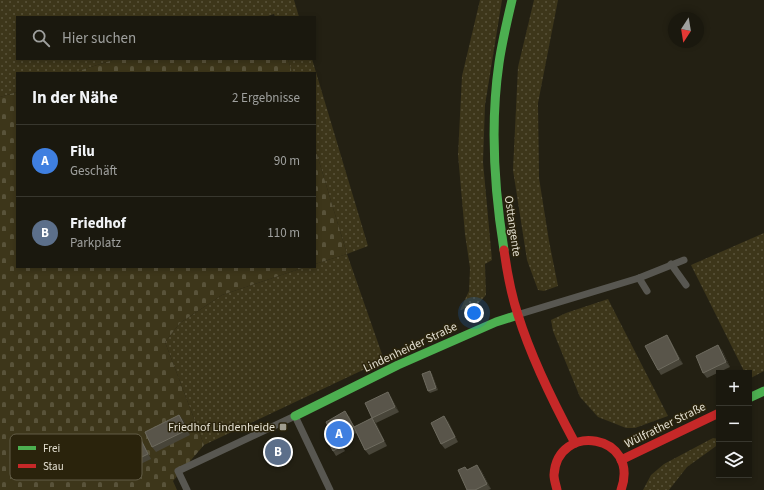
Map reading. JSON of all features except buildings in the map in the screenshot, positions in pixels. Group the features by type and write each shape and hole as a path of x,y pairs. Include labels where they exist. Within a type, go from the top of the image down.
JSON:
{"main road":[{"name":"Osttangente","path":"512,0 500,56 496,89 493,142 499,224 518,315 542,379 575,443"},
{"name":"Lindenheider Straße","path":"294,416 398,365 496,322 518,315"},
{"path":"752,397 764,391"},
{"name":"Wülfrather Straße","path":"621,460 716,414"},
{"path":"557,490 554,482 554,470 558,459 565,449 575,443 585,440 596,440 615,450 625,471 624,483 621,490"}],"lane":[{"name":"Lindenheider Straße","path":"518,315 639,278 684,260"},
{"path":"671,264 686,285"},
{"path":"639,278 647,291"},
{"name":"Lindenheider Straße","path":"187,490 178,471 294,416"},
{"path":"294,416 330,490"}],"green space":[{"path":"0,0 294,0 299,16 275,16 274,14 268,16 16,16 16,60 113,60 75,72 16,72 16,92 0,97"},
{"path":"480,0 502,0 485,105 483,162 492,260 485,264 486,295 477,305 460,310 469,291 470,268 465,234 458,155 462,76"},
{"path":"534,0 558,0 538,103 539,178 558,286 544,291 538,290 527,260 513,170 518,67"},
{"path":"113,60 288,60 292,72 75,72"},
{"path":"288,60 312,60 316,72 292,72"},
{"path":"316,72 368,246 347,254 316,151"},
{"path":"16,92 16,268 302,268 222,295 180,323 165,342 204,445 173,481 177,490 0,490 0,97"},
{"path":"316,151 347,254 316,264"},
{"path":"764,233 764,371 752,377 752,370 744,370 691,265"},
{"path":"347,254 384,360 204,445 165,342 180,323 222,295 302,268 316,268 316,264"},
{"path":"608,299 668,416 635,428 626,428 598,417 580,397 553,331 551,320 566,313"},
{"path":"713,438 716,438 716,446 687,467 669,490 643,490 651,475 664,464"}],"traffic: fast":[{"path":"504,250 496,180 494,133 496,86 500,55 512,0"},
{"path":"295,416 398,365 496,322 518,315"},
{"path":"752,397 764,391"}],"traffic: jam":[{"path":"504,250 511,291 524,332 544,380 575,443"},
{"path":"621,460 716,414"},
{"path":"557,490 554,475 559,458 569,447 582,441 596,441 609,446 619,456 624,471 621,490"}],"place":[{"name":"Friedhof Lindenheide","path":"283,427"},
{"name":"Filu","path":"339,434"},
{"name":"Friedhof","path":"278,452"}]}
